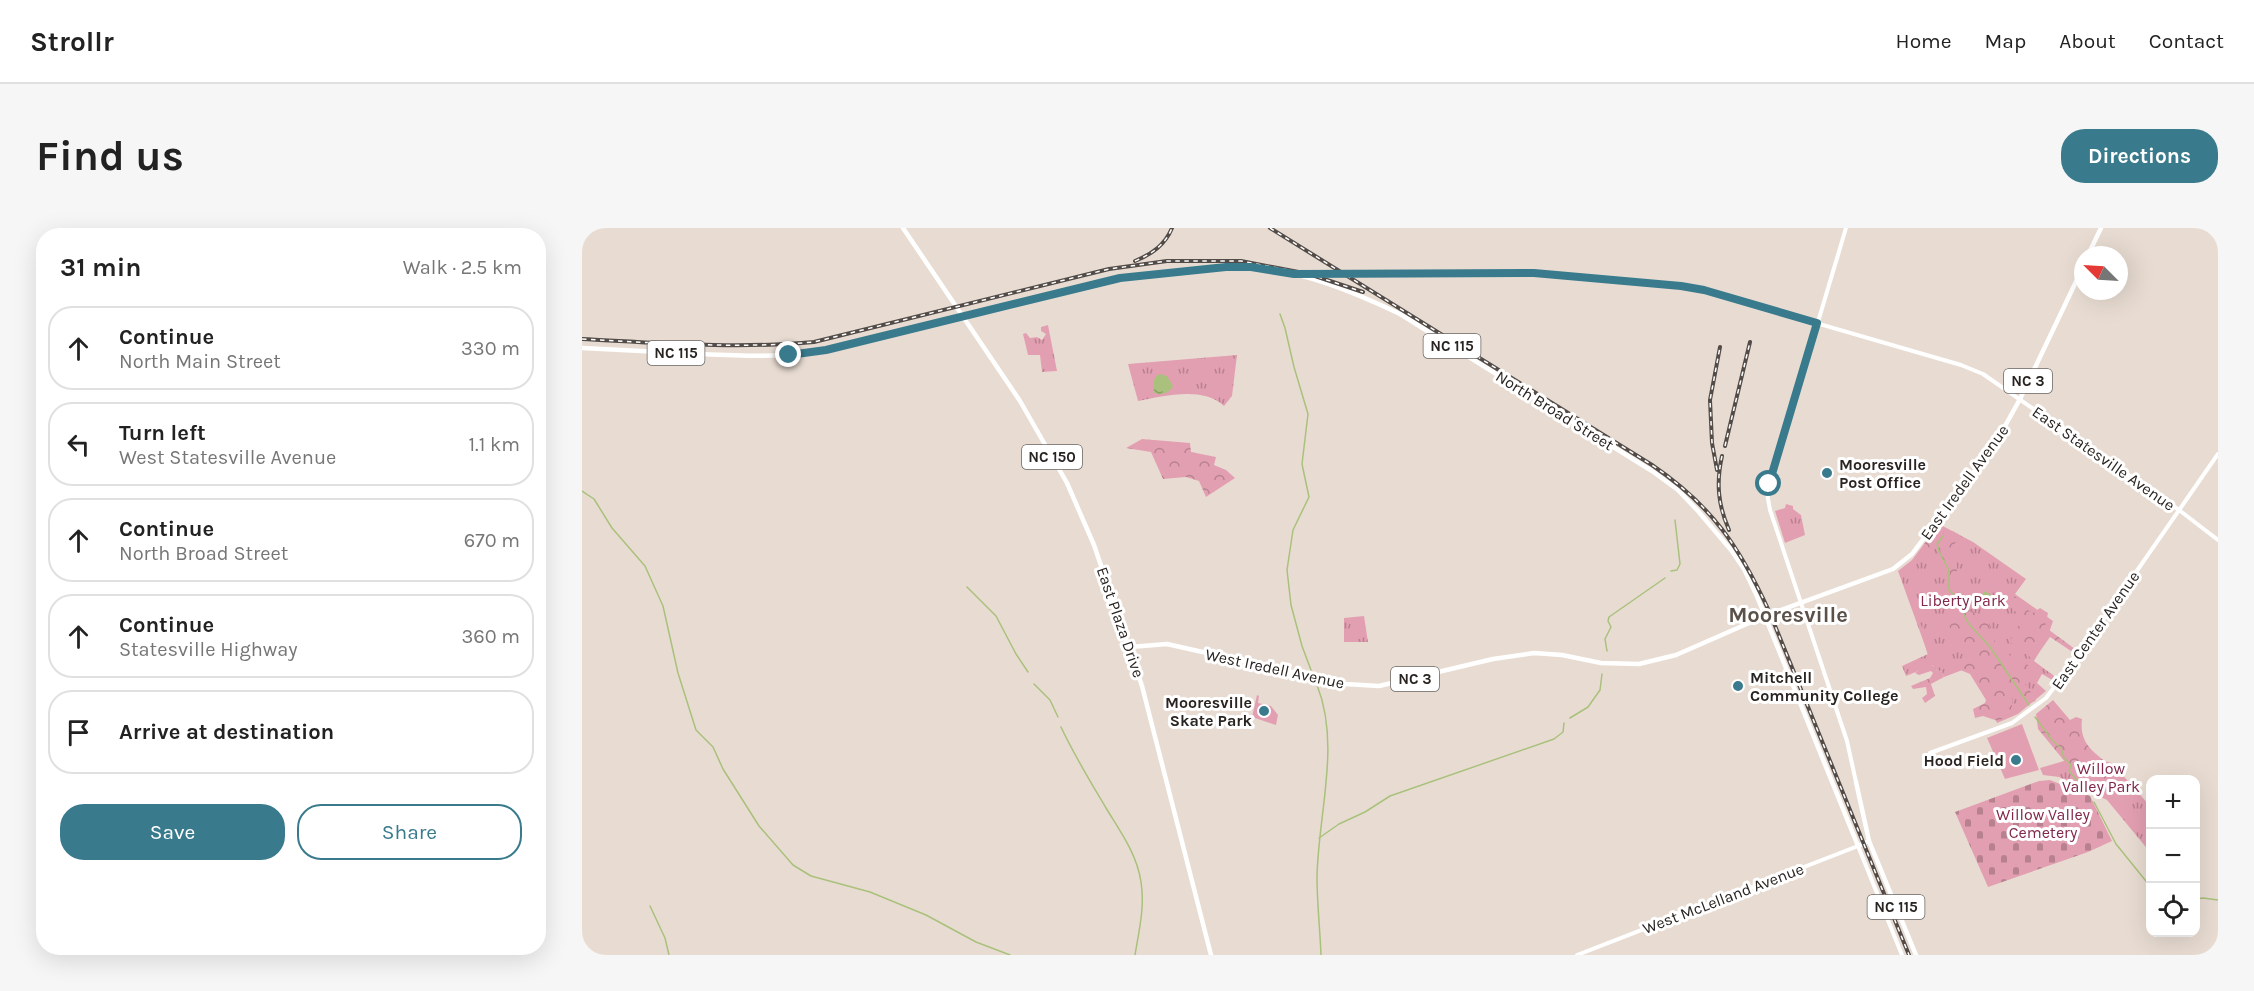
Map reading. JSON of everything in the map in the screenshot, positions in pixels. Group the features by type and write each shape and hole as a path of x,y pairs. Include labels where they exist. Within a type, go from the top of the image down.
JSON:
{"main road":[{"name":"NC 150","path":"903,228 964,317"},
{"path":"2092,246 2101,228"},
{"name":"North Broad Street","path":"964,317 1120,278 1226,267 1251,267 1294,274 1365,297 1400,314 1666,480 1698,511 1744,569 1858,846"},
{"name":"East Iredell Avenue","path":"1801,602 1893,569 1906,561 1995,444 2020,399 2074,286"},
{"name":"NC 115","path":"582,348 756,357 799,354 826,350 964,317"},
{"name":"East Plaza Drive","path":"964,317 1017,397 1067,483 1094,544 1130,647 1211,955"},
{"name":"West Iredell Avenue","path":"1130,647 1167,644 1344,684 1379,686 1493,659 1534,653 1562,655 1611,664 1648,662 1676,655 1801,602"},
{"name":"NC 115","path":"1856,782 1869,841 1916,955"},
{"name":"West McLelland Avenue","path":"1858,846 1869,841"}],"street":[{"path":"1846,228 1767,493 1770,510 1847,741 1856,782"},
{"name":"East Statesville Avenue","path":"1294,274 1534,273 1704,290 1975,370 2179,510 2218,540"},
{"name":"East Center Avenue","path":"1930,753 2012,723 2046,698 2075,660 2218,454"},
{"path":"1858,846 1902,955"},
{"name":"West McLelland Avenue","path":"1577,955 1858,846"}],"green space":[{"path":"1048,325 1057,371 1042,372 1040,355 1028,355 1023,334 1026,333 1030,338 1037,337 1042,340 1046,334 1041,331 1041,327"},
{"path":"1237,355 1232,396 1224,406 1205,396 1194,394 1171,395 1138,401 1128,364"},
{"path":"1142,439 1190,443 1191,452 1216,457 1214,465 1226,470 1235,478 1206,497 1199,481 1186,477 1163,479 1151,452 1126,448"},
{"path":"1786,504 1793,506 1793,509 1801,515 1805,535 1785,543 1775,511 1785,508"},
{"name":"Liberty Park","path":"1939,524 1973,542 2026,579 2015,594 2053,621 2048,636 2034,661 2057,678 2054,681 2042,674 2037,683 2046,691 2018,714 1997,723 1973,666 1944,677 1942,672 1935,669 1933,665 1906,676 1902,666 1928,654 1898,571 1912,560"},
{"path":"1937,531 1947,535 1953,531 1965,539 1963,542 1955,543 1954,547 1957,569 1956,585 1953,587 1949,585 1948,572 1941,561 1942,547 1932,550 1924,544"},
{"path":"1911,589 1909,592 1918,614 1906,592"},
{"path":"1953,592 1958,594 1966,608 1987,618 1997,647 2024,661 2031,668 2023,681 2036,700 2023,707 2007,688 2012,698 2012,707 2008,716 1998,721 1983,716 1975,718 1973,709 1985,703 1986,700 1970,674 1958,669 1957,665 1968,655 1969,651 1947,624 1950,598"},
{"path":"2015,596 2017,607 2021,606 2033,613 2040,608 2048,613 2045,627 2075,649 2074,653 2050,637 2034,660 2010,642 2023,618 2008,605"},
{"path":"1364,616 1368,642 1344,642 1344,618"},
{"path":"1919,618 1926,638 1929,639 1927,647 1931,646 1933,655 1931,657 1929,652 1928,655 1918,622"},
{"path":"1928,664 1942,672 1944,677 1931,684 1935,696 1925,703 1922,698 1927,694 1926,687 1913,689 1911,686 1930,678 1933,673 1931,671 1919,675 1915,673"},
{"name":"Mooresville Skate Park","path":"1257,695 1259,696 1258,703 1271,706 1278,715 1276,725 1252,717"},
{"path":"2053,700 2070,720 2076,717 2082,719 2085,741 2111,766 2092,763 2104,776 2101,781 2075,774 2038,729 2036,714"},
{"name":"Hood Field","path":"2022,724 2039,770 2005,779 1987,738"},
{"name":"Willow Valley Park","path":"2081,756 2112,763 2146,801 2146,847 2107,800 2059,777 2043,775 2040,768"},
{"name":"Willow Valley Cemetery","path":"2050,780 2090,796 2112,841 2088,852 1988,887 1955,812 2039,781"}],"water":[{"path":"1159,374 1167,376 1173,386 1168,392 1162,394 1154,393 1154,380"},
{"path":"1985,591 2000,601 1996,607 1991,603 1988,608 1983,604 1986,600 1981,596"}],"waterway":[{"path":"1280,314 1308,414 1302,464 1309,497 1293,530 1287,570 1291,605 1311,670"},
{"path":"582,491 594,499 612,528 645,566 663,606 678,673 696,730 713,747 723,769 759,826 793,865 811,876 870,892 926,915 976,942 1010,955"},
{"path":"1671,571 1677,570 1680,564 1675,520"},
{"path":"1943,536 1937,544 1949,570 1949,590 1956,597 1968,623 1990,647 2029,705"},
{"path":"1607,651 1605,639 1611,627 1609,617 1665,578"},
{"path":"967,587 996,616 1028,672"},
{"path":"1570,718 1588,707 1600,690 1602,674"},
{"path":"1034,684 1050,700 1058,717"},
{"path":"1317,685 1324,708 1328,756 1317,877 1321,955"},
{"path":"2035,717 2061,748 2064,758 2071,765 2069,771 2076,779 2082,780 2087,788"},
{"path":"1319,838 1339,824 1365,812 1390,796 1554,739 1563,732 1564,723"},
{"path":"1061,727 1136,862 1141,882 1142,900 1135,955"},
{"path":"2094,802 2116,844 2148,883"},
{"path":"2200,898 2218,900"},
{"path":"650,906 665,938 669,955"}],"railway":[{"path":"1135,261 1157,248 1172,228"},
{"path":"1270,228 1652,465 1691,496 1722,529 1735,547 1769,611 1909,955"},
{"path":"582,339 727,345 814,342 1109,269 1167,261 1241,261 1309,274 1363,292"},
{"path":"1725,446 1750,342"},
{"path":"1717,470 1712,443 1710,400 1720,347"},
{"path":"1722,456 1719,494 1722,512 1729,530"}],"place":[{"name":"Mooresville Post Office","path":"1827,473"},
{"name":"Mitchell Community College","path":"1738,686"},
{"name":"Mooresville Skate Park","path":"1264,711"},
{"name":"Hood Field","path":"2016,760"}],"district":[{"name":"Mooresville","path":"1788,614"}],"route":[{"path":"789,355 826,350 1120,278 1221,267 1251,267 1294,274 1534,273 1695,288 1817,323 1769,484"}]}
